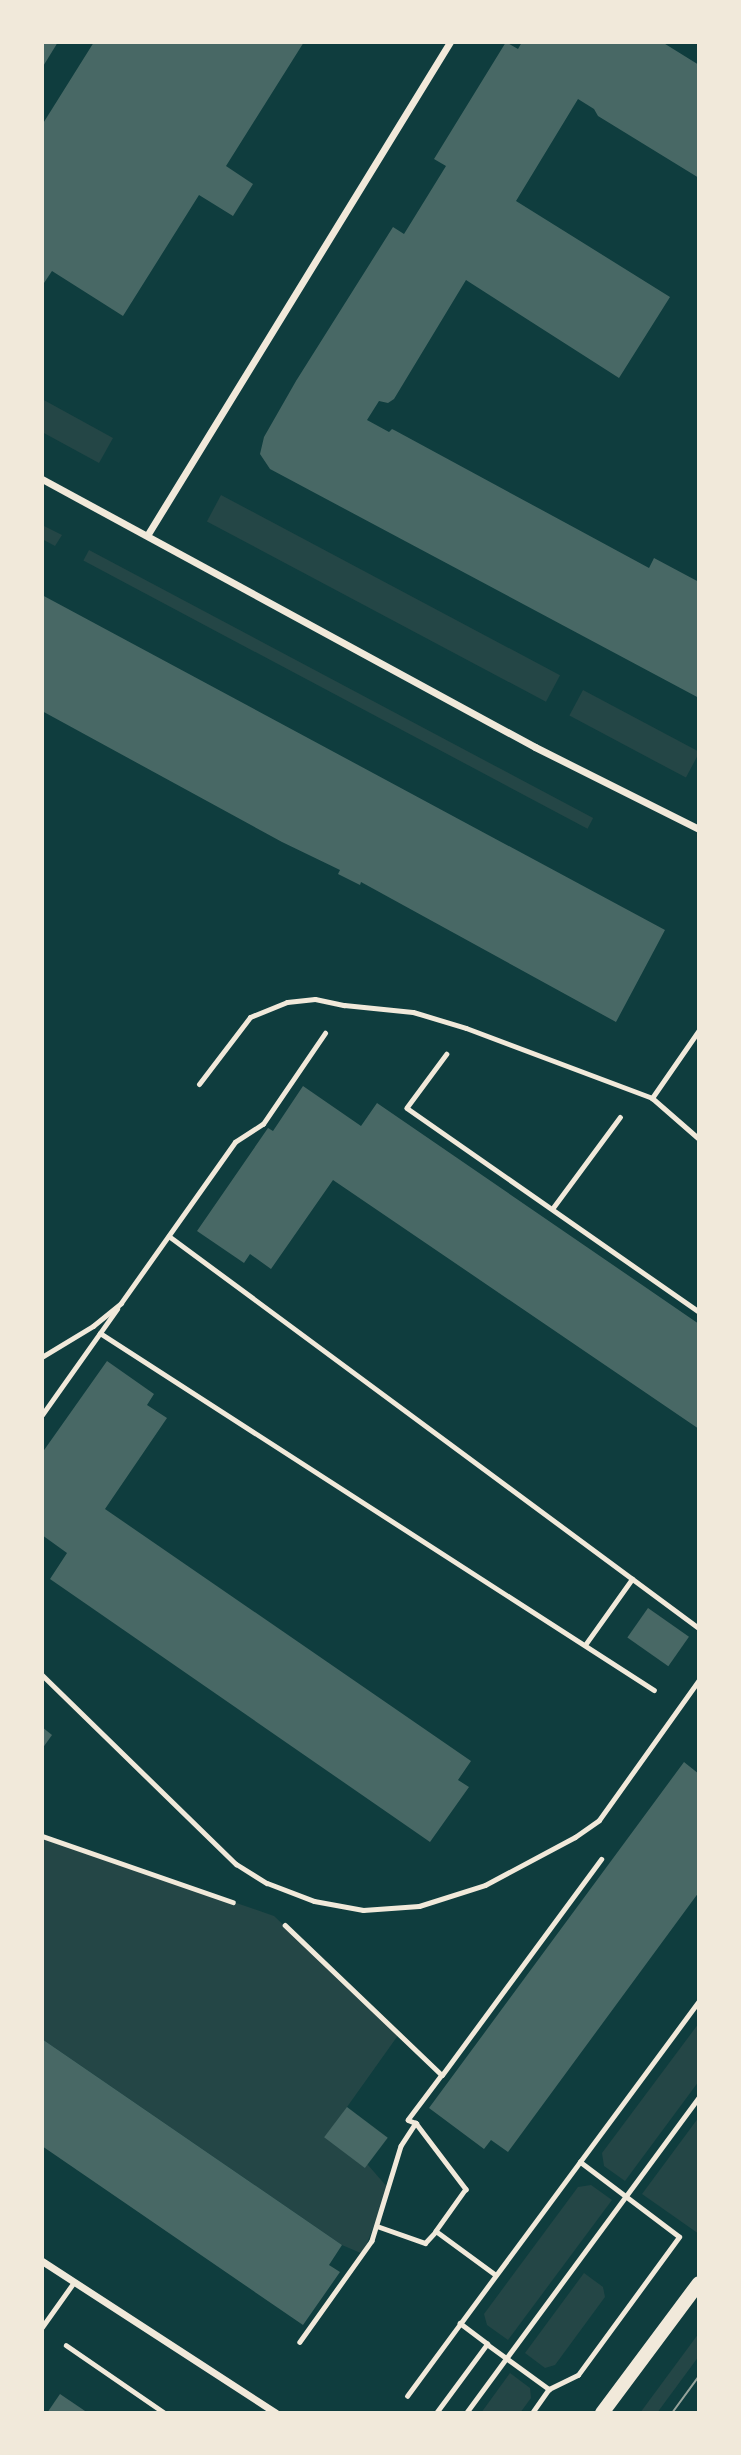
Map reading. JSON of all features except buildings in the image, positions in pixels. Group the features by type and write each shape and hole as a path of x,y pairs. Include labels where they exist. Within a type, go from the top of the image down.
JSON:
{"main road":[{"path":"602,2413 699,2283"}],"street":[{"path":"148,534 450,42"},
{"path":"42,479 148,534 535,747 699,829"},
{"path":"42,2260 276,2413"}],"lane":[{"path":"198,1084 250,1017 287,1002 315,999 344,1005 413,1012 467,1028 652,1098 699,1139"},
{"path":"652,1098 699,1030"},
{"path":"42,1675 236,1864 267,1883 314,1901 363,1910 419,1906 485,1885 575,1837 599,1820 699,1679"},
{"path":"42,2327 74,2281"}],"path":[{"path":"42,1415 235,1142 263,1124 344,1005"},
{"path":"467,1028 407,1108 699,1312"},
{"path":"552,1209 620,1117 626,1088"},
{"path":"169,1236 699,1628"},
{"path":"42,1357 93,1326 121,1303"},
{"path":"100,1333 680,1706"},
{"path":"584,1646 632,1578"},
{"path":"42,1836 236,1902"},
{"path":"377,2226 425,2243 466,2189 416,2123 408,2120 603,1856"},
{"path":"274,1916 442,2076"},
{"path":"407,2396 699,2001"},
{"path":"466,2413 699,2097"},
{"path":"300,2343 372,2241 401,2146 416,2123"},
{"path":"532,2413 549,2389 578,2375 679,2237 580,2162"},
{"path":"436,2231 496,2275"},
{"path":"460,2324 549,2389"},
{"path":"63,2343 164,2413"},
{"path":"436,2413 486,2344"}],"shaded area":[{"path":"42,399 113,438 99,463 42,432"},
{"path":"221,495 560,675 546,702 207,521"},
{"path":"42,525 62,535 55,546 42,539"},
{"path":"89,550 593,818 588,829 83,561"},
{"path":"583,690 699,752 686,778 569,716"},
{"path":"42,1836 274,1916 399,2034 347,2107 346,2149 368,2165 388,2188 363,2254 342,2245 42,2039"},
{"path":"699,2023 699,2081 625,2181 604,2166 602,2153"},
{"path":"699,2117 699,2234 642,2194"},
{"path":"591,2185 612,2200 508,2340 487,2325 484,2314 578,2187"},
{"path":"584,2273 603,2287 605,2297 555,2365 545,2368 525,2353"},
{"path":"699,2333 699,2356 657,2413 640,2413"},
{"path":"510,2373 530,2388 531,2398 520,2413 481,2413"}],"tram line":[{"path":"672,2413 699,2376"}]}
